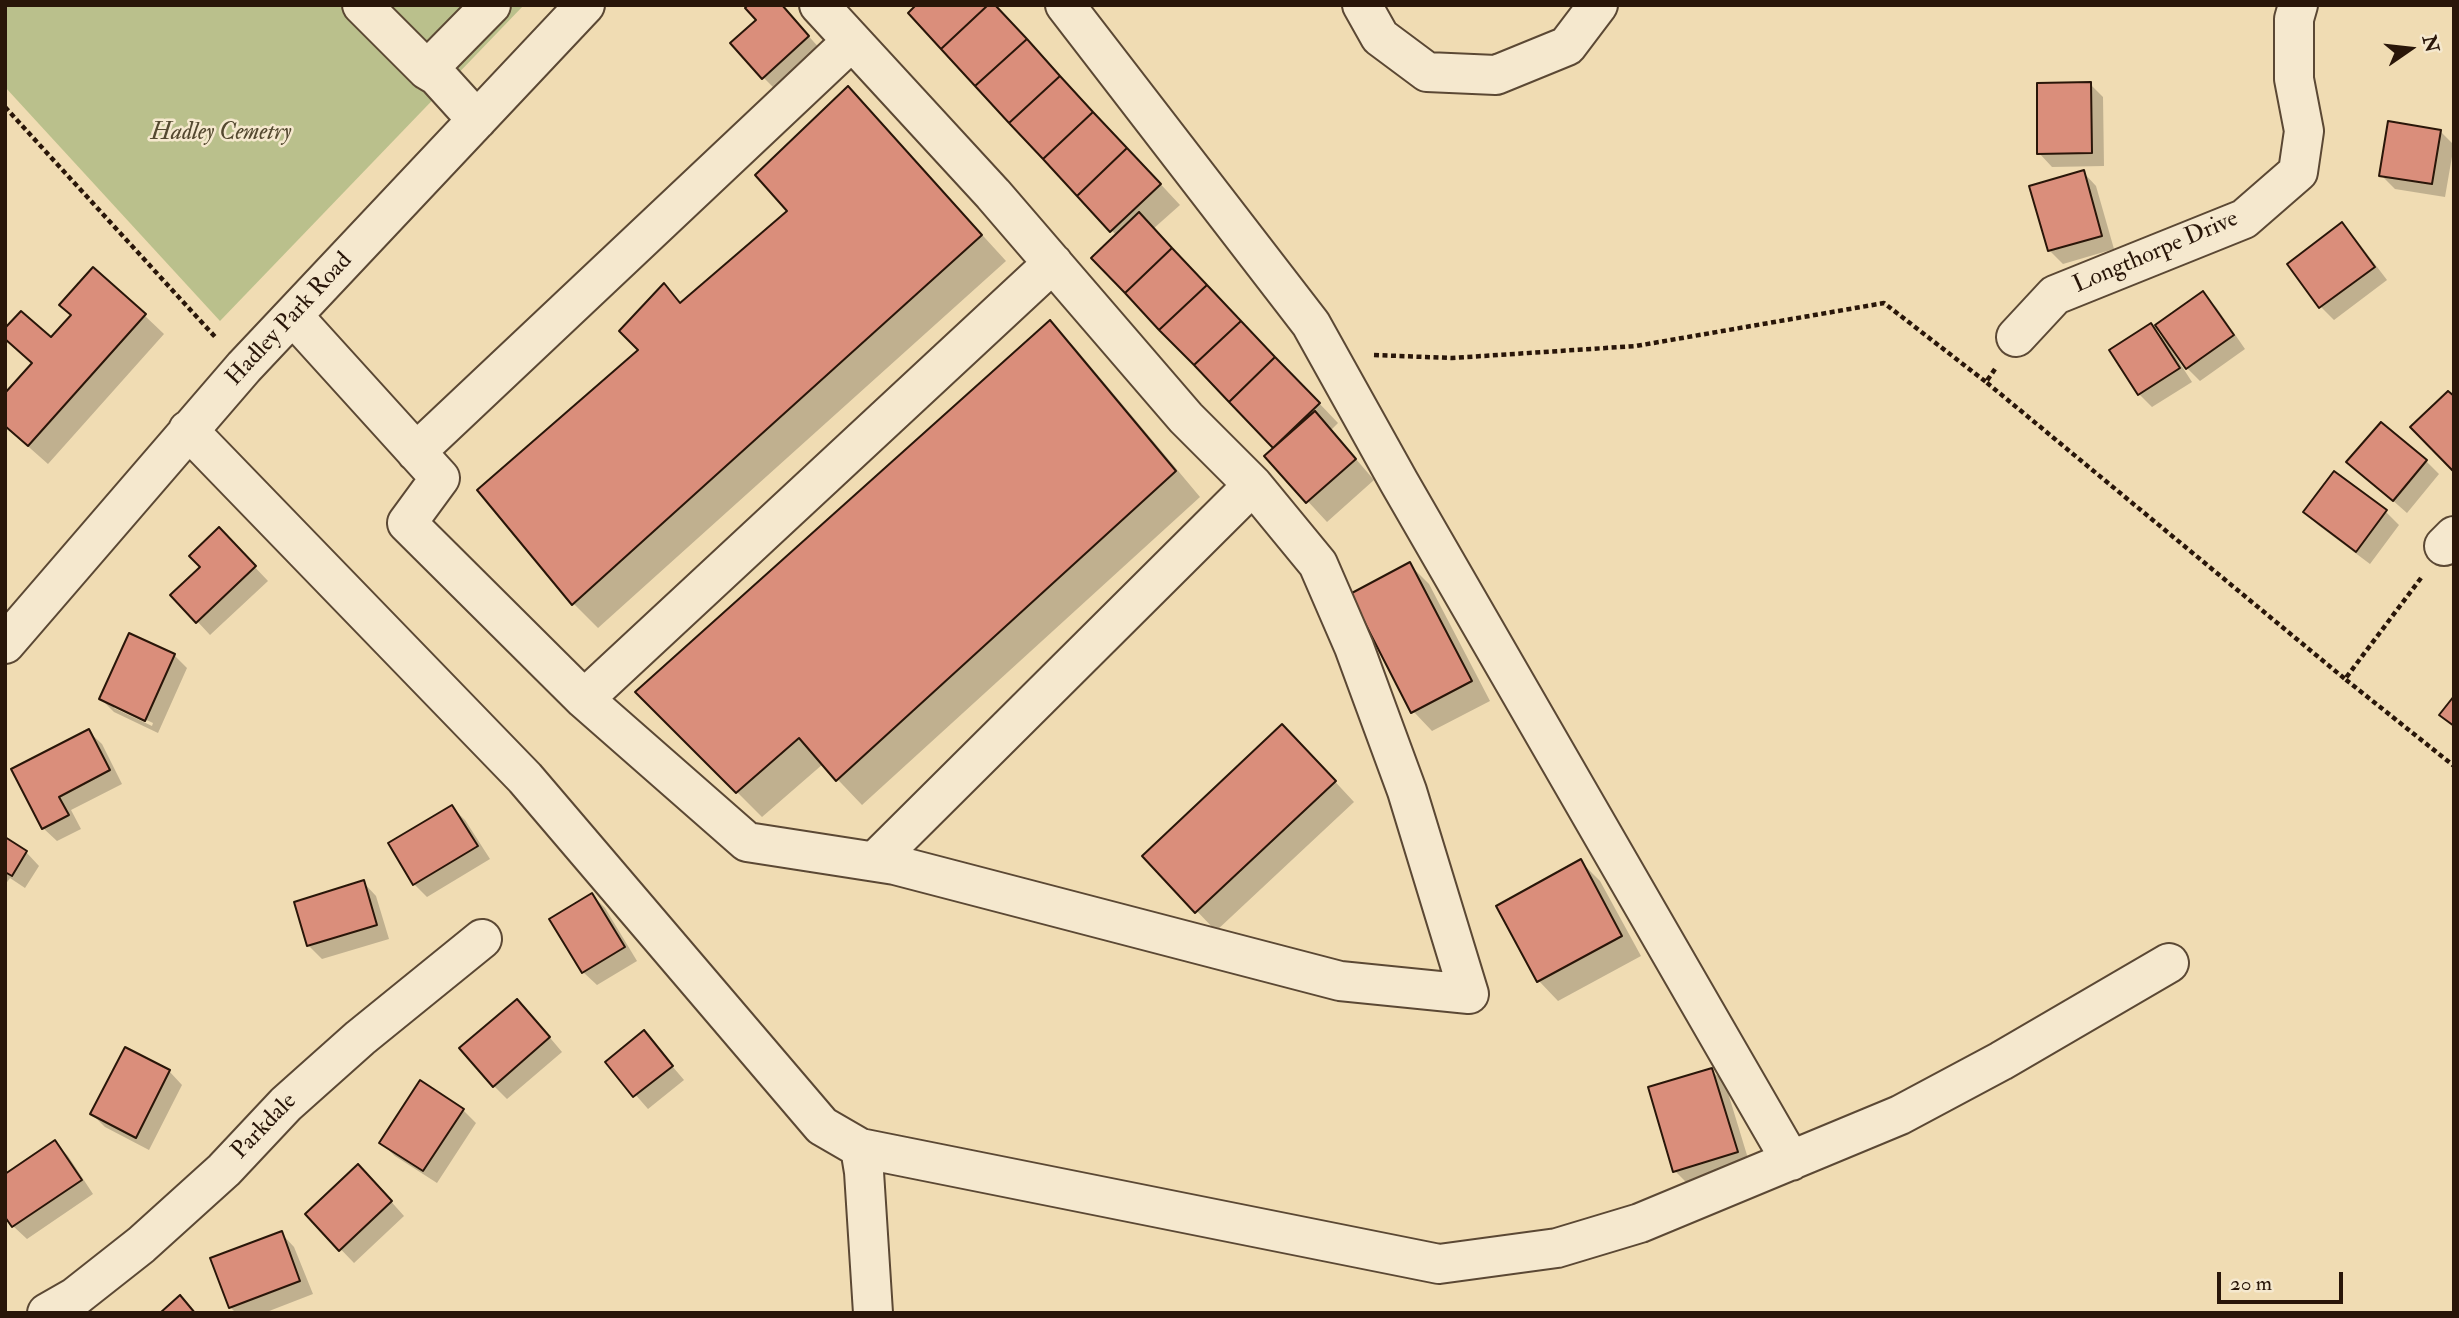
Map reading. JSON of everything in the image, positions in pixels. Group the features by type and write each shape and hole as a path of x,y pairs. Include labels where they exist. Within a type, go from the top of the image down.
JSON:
{"street":[{"path":"362,5 427,70 438,76 477,120"},
{"path":"427,70 491,5"},
{"name":"Hadley Park Road","path":"5,645 244,368 586,5"},
{"path":"294,317 440,478 407,523 584,699 747,842 895,865 1340,981 1469,994 1407,791 1354,647 1318,565 1253,485 1186,418 1054,263 819,5"},
{"path":"1065,5 1311,324 1399,482 1791,1161"},
{"path":"1362,5 1380,37 1427,72 1496,75 1567,46 1598,5"},
{"name":"Longthorpe Drive","path":"2016,337 2055,295 2244,219 2298,172 2304,131 2294,79 2294,19 2298,5"},
{"path":"416,452 852,41"},
{"path":"584,699 1054,263"},
{"path":"188,430 525,778 822,1126 860,1148 1439,1264 1557,1248 1640,1223 1900,1115 2001,1061 2169,963"},
{"path":"875,861 1253,485"},
{"name":"Parkdale","path":"47,1313 75,1297 141,1245 224,1170 286,1104 359,1038 482,939"},
{"path":"860,1148 864,1172 873,1313"}],"path":[{"path":"5,107 244,368"},
{"path":"1365,355 1452,358 1636,346 1884,303 1986,382 2454,766"},
{"path":"1986,382 2016,337"},
{"path":"2345,679 2449,541"}],"green space":[{"name":"Hadley Cemetry","path":"5,5 524,5 220,321 5,87"}],"building":[{"path":"748,5 782,5 809,36 762,79 730,43 756,20 745,8"},
{"path":"916,5 988,5 941,49 908,13"},
{"path":"988,5 995,5 1027,39 975,86 941,49"},
{"path":"1027,39 1060,76 1009,123 975,86"},
{"path":"1060,76 1093,112 1043,159 1009,123"},
{"path":"2091,82 2092,153 2037,154 2037,83"},
{"path":"848,86 982,235 572,605 477,490 638,350 619,331 664,283 680,303 787,211 755,175"},
{"path":"1093,112 1127,148 1077,196 1043,159"},
{"path":"2388,121 2441,130 2432,184 2379,176"},
{"path":"1127,148 1161,184 1110,232 1077,196"},
{"path":"2084,170 2102,236 2048,251 2029,186"},
{"path":"1139,212 1172,248 1125,293 1091,258"},
{"path":"2342,222 2375,267 2319,308 2287,264"},
{"path":"1172,248 1207,285 1159,330 1125,293"},
{"path":"93,267 146,314 28,446 5,426 5,393 32,363 5,339 5,328 21,311 51,337 71,315 59,305"},
{"path":"1207,285 1241,321 1194,365 1159,330"},
{"path":"2203,291 2234,335 2186,369 2155,325"},
{"path":"1050,320 1176,471 836,781 799,738 736,793 635,692"},
{"path":"1241,321 1275,357 1229,402 1194,365"},
{"path":"2151,323 2180,368 2138,395 2109,350"},
{"path":"1275,357 1320,403 1273,448 1229,402"},
{"path":"2448,391 2454,396 2454,472 2410,427"},
{"path":"1315,411 1356,459 1306,503 1264,456"},
{"path":"2381,422 2427,460 2393,501 2346,462"},
{"path":"2334,471 2387,510 2356,552 2303,512"},
{"path":"219,527 256,566 196,623 170,595 200,567 189,556"},
{"path":"1410,562 1472,681 1411,713 1350,594"},
{"path":"129,633 175,654 145,721 99,699"},
{"path":"2454,696 2454,726 2439,715"},
{"path":"1282,724 1336,781 1195,913 1142,856"},
{"path":"89,729 110,770 59,797 69,815 42,829 11,769"},
{"path":"452,805 478,846 413,885 388,843"},
{"path":"5,837 27,851 12,876 5,872"},
{"path":"1581,859 1622,936 1537,982 1496,906"},
{"path":"364,880 377,925 307,946 294,902"},
{"path":"592,893 625,947 582,973 549,919"},
{"path":"517,999 550,1037 493,1087 459,1048"},
{"path":"644,1030 673,1066 633,1097 605,1062"},
{"path":"125,1047 170,1070 136,1138 90,1114"},
{"path":"1712,1068 1738,1152 1673,1172 1648,1087"},
{"path":"420,1080 464,1109 423,1171 379,1143"},
{"path":"55,1140 82,1180 12,1227 5,1217 5,1174"},
{"path":"358,1164 392,1201 339,1251 305,1214"},
{"path":"282,1231 300,1281 229,1308 210,1258"},
{"path":"180,1295 195,1313 160,1313"}]}
